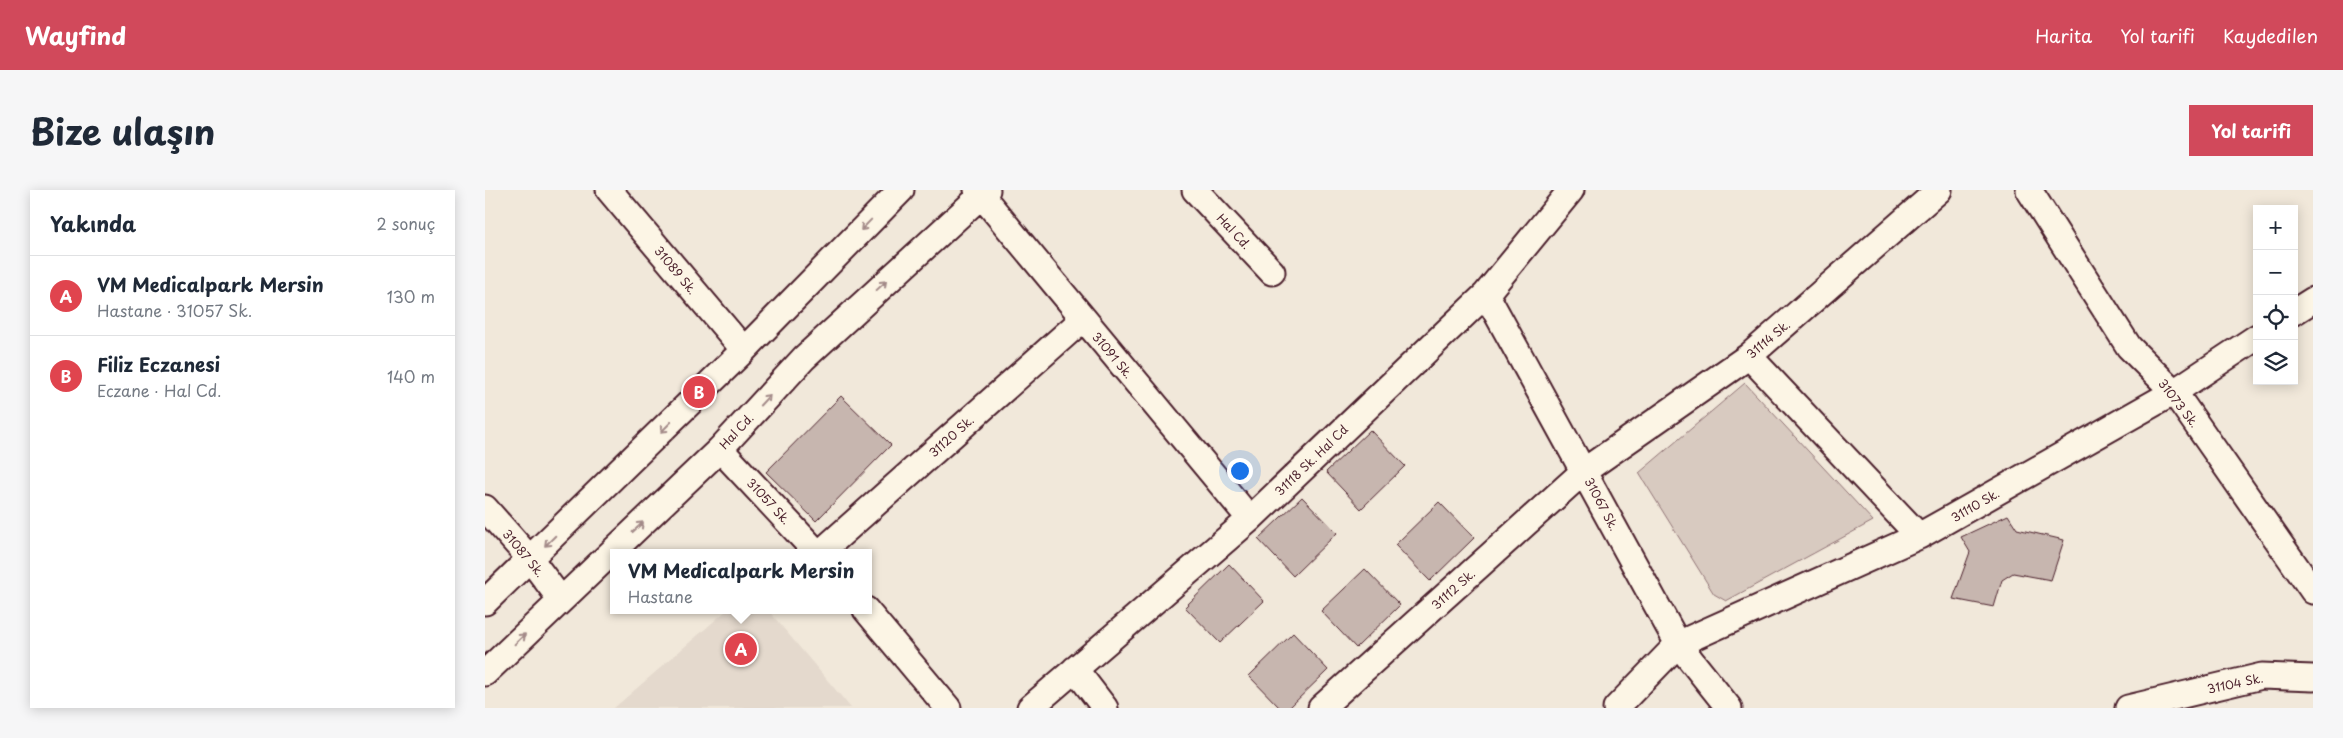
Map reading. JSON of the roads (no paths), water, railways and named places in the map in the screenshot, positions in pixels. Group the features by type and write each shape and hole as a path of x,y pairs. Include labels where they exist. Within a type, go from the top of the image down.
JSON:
{"street":[{"path":"485,602 531,560 744,350 901,190"},
{"name":"31118 Sk. Hal Cd","path":"1030,708 1250,519 1486,294 1571,190"},
{"name":"31114 Sk.","path":"1584,471 1749,356 1939,190"},
{"name":"31073 Sk.","path":"2029,190 2129,347 2174,392 2313,591"},
{"name":"31091 Sk.","path":"982,192 1083,318 1250,519"},
{"name":"Hal Cd.","path":"615,549 720,449 803,358 982,192"},
{"name":"31089 Sk.","path":"617,193 744,350"},
{"name":"Hal Cd.","path":"1204,193 1272,272"},
{"name":"31067 Sk.","path":"1486,294 1678,644 1729,708"},
{"path":"2298,309 2313,300"},
{"name":"31120 Sk.","path":"823,549 1083,318"},
{"name":"31110 Sk.","path":"1678,644 1919,536 2174,392 2253,340"},
{"path":"1749,356 1919,536"},
{"name":"31057 Sk.","path":"720,449 815,549"},
{"name":"31112 Sk.","path":"1321,708 1584,471"},
{"name":"31087 Sk.","path":"485,508 531,560 561,600"},
{"name":"Hal Cd.","path":"485,673 610,553"},
{"path":"869,614 948,708"},
{"path":"1616,708 1678,644"},
{"path":"1075,669 1105,708"},
{"name":"31104 Sk.","path":"2128,708 2262,676 2313,678"}],"place":[{"name":"Filiz Eczanesi","path":"699,392"},
{"name":"VM Medicalpark Mersin","path":"741,649"}]}
